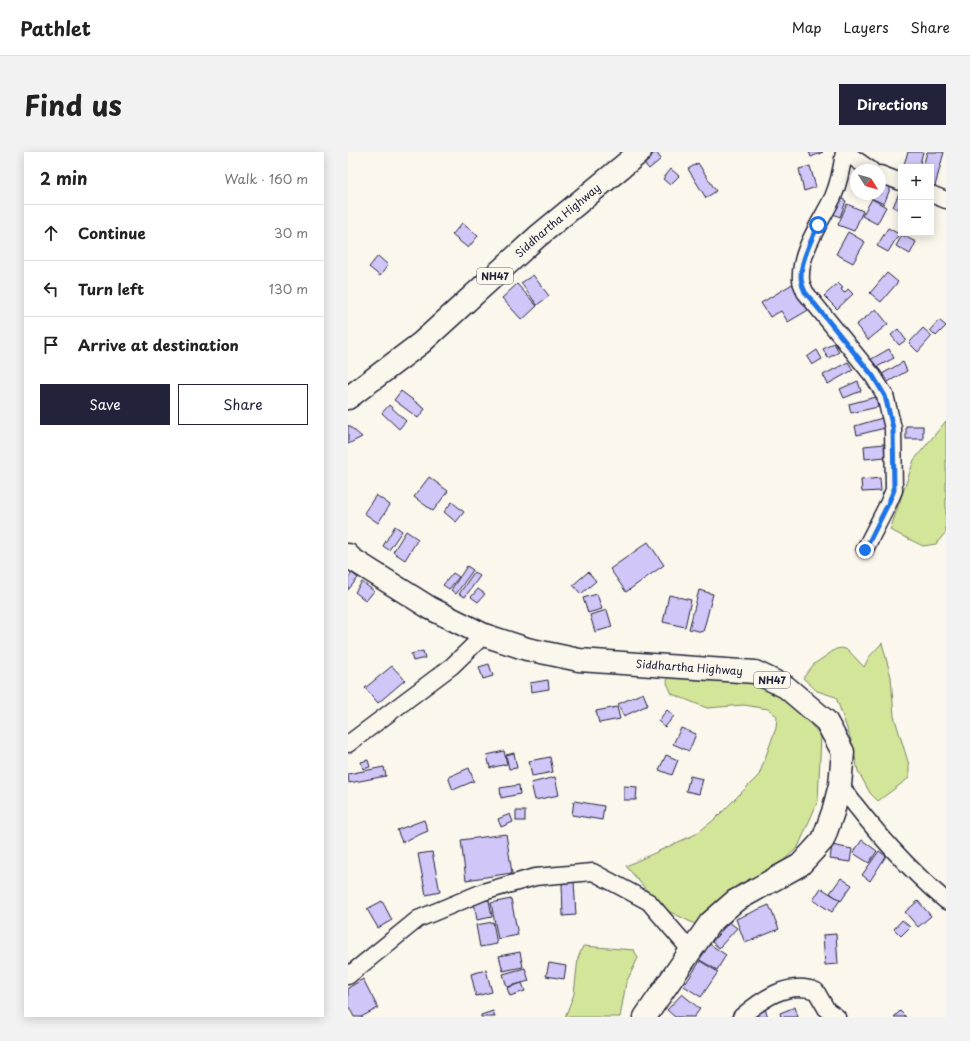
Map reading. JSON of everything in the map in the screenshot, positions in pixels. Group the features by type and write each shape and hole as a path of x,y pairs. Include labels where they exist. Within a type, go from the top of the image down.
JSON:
{"highway":[{"name":"Siddhartha Highway","path":"348,398 421,344 537,237 640,152"},
{"name":"Siddhartha Highway","path":"348,555 430,608 484,635 527,649 579,660 755,672 786,687 826,721 843,752 840,785 833,812 823,840 800,865 734,900 710,923 645,1017"}],"street":[{"path":"862,164 845,152 840,176 833,196 808,245 802,266 801,282 805,292 873,376 885,396 892,423 894,490 865,550"},
{"path":"886,176 898,181"},
{"path":"934,195 946,200"},
{"path":"348,744 452,666 484,635"},
{"path":"840,785 867,821 922,880 946,901"},
{"path":"348,976 418,919 483,892 535,877 593,872 649,902 691,951"},
{"path":"741,1017 761,1001 788,989 801,987 816,991 827,1010 837,1017"}],"green space":[{"path":"946,421 946,532 936,544 923,546 890,530 914,460"},
{"path":"882,643 891,677 894,716 909,765 909,778 878,801 870,793 858,771 852,743 836,697 817,691 803,678 814,664 836,649 842,648 848,650 864,667 869,657"},
{"path":"668,670 767,683 779,688 821,736 818,801 798,847 772,871 739,884 695,924 662,908 626,866 696,834 715,819 759,775 776,728 777,716 768,709 744,705 707,708 672,694 667,683"},
{"path":"583,946 634,950 638,958 626,983 620,1017 565,1017 574,994 578,958"}],"building":[{"path":"656,152 661,159 649,169 643,162"},
{"path":"809,152 823,152 811,157"},
{"path":"908,152 923,152 920,164 904,164"},
{"path":"927,152 944,152 935,186 934,164 924,164"},
{"path":"698,163 716,191 706,198 688,169"},
{"path":"810,166 816,187 804,191 799,169"},
{"path":"671,169 679,176 670,185 663,179"},
{"path":"886,182 892,184 886,199"},
{"path":"898,195 898,209 893,207"},
{"path":"838,197 846,201 840,217 831,213"},
{"path":"871,200 886,207 877,224 862,216"},
{"path":"875,200 886,200 884,204"},
{"path":"847,204 863,211 854,231 838,225"},
{"path":"462,223 478,236 468,248 452,235"},
{"path":"888,228 898,233 888,252 877,246"},
{"path":"848,232 865,242 853,263 836,254"},
{"path":"901,236 916,242 910,254 896,246"},
{"path":"378,256 388,265 380,276 369,267"},
{"path":"887,273 898,282 881,302 870,293"},
{"path":"533,275 549,296 537,305 521,283"},
{"path":"794,283 810,309 788,322 781,311 770,317 761,303"},
{"path":"838,283 843,288 841,289 844,293 848,289 853,294 837,309 824,296"},
{"path":"517,284 537,306 522,320 502,298"},
{"path":"876,309 888,324 868,340 856,325"},
{"path":"939,320 946,326 936,336 930,330"},
{"path":"923,328 932,336 918,352 909,343"},
{"path":"898,329 906,340 899,345 891,335"},
{"path":"834,343 839,352 828,358 823,349"},
{"path":"889,349 894,358 873,369 868,361"},
{"path":"817,350 822,359 812,365 807,357"},
{"path":"848,362 853,370 828,384 823,375"},
{"path":"903,362 907,371 886,383 882,374"},
{"path":"858,381 861,391 844,398 840,389"},
{"path":"401,391 425,409 418,418 394,400"},
{"path":"876,397 878,407 851,413 849,404"},
{"path":"389,405 406,421 399,429 382,413"},
{"path":"882,418 885,428 857,435 855,426"},
{"path":"348,425 362,437 348,444"},
{"path":"906,426 923,426 923,439 906,439"},
{"path":"884,444 885,457 865,459 864,446"},
{"path":"429,477 448,491 433,511 414,497"},
{"path":"880,478 881,491 862,492 861,480"},
{"path":"376,495 390,505 378,523 364,513"},
{"path":"452,502 464,512 456,522 444,512"},
{"path":"395,526 402,531 389,550 383,546"},
{"path":"406,531 418,539 405,560 393,552"},
{"path":"648,542 664,565 626,592 610,569"},
{"path":"467,566 473,570 456,594 451,590"},
{"path":"474,572 480,576 465,597 459,594"},
{"path":"588,572 596,581 581,594 573,585"},
{"path":"352,573 358,578 348,590 348,578"},
{"path":"453,573 459,577 449,589 443,585"},
{"path":"362,582 374,591 366,601 355,592"},
{"path":"478,589 485,594 478,602 471,597"},
{"path":"699,590 713,594 703,632 689,629"},
{"path":"597,594 602,609 588,613 583,598"},
{"path":"669,595 691,600 685,627 663,622"},
{"path":"607,610 612,627 595,632 590,615"},
{"path":"423,651 425,658 413,661 411,654"},
{"path":"489,664 493,676 483,679 479,667"},
{"path":"392,666 405,680 378,703 365,688"},
{"path":"548,680 549,689 531,692 530,683"},
{"path":"643,693 648,705 624,716 618,704"},
{"path":"617,707 620,719 599,723 596,711"},
{"path":"667,710 674,716 665,727 658,721"},
{"path":"681,728 696,734 689,751 673,744"},
{"path":"504,751 507,764 490,768 487,755"},
{"path":"514,753 517,768 509,769 506,755"},
{"path":"666,755 678,760 672,775 659,770"},
{"path":"550,757 553,772 532,776 529,761"},
{"path":"368,760 370,767 363,769 361,762"},
{"path":"384,767 386,776 349,783 348,774"},
{"path":"469,768 474,781 453,790 448,777"},
{"path":"690,776 703,779 699,794 686,791"},
{"path":"555,777 559,795 535,800 531,783"},
{"path":"519,785 520,794 501,798 500,788"},
{"path":"624,786 637,787 636,800 624,800"},
{"path":"574,801 604,806 602,820 572,815"},
{"path":"516,811 525,811 525,821 516,821"},
{"path":"510,814 513,822 501,827 498,819"},
{"path":"424,820 428,831 402,842 397,830"},
{"path":"506,834 512,873 466,880 461,840"},
{"path":"862,840 877,851 869,863 853,853"},
{"path":"832,845 852,849 850,862 830,859"},
{"path":"879,851 886,856 870,881 862,875"},
{"path":"432,852 440,892 426,895 418,854"},
{"path":"841,878 852,885 841,901 830,893"},
{"path":"574,882 576,915 563,916 562,883"},
{"path":"821,888 840,900 832,912 813,900"},
{"path":"511,899 518,935 498,939 491,903"},
{"path":"489,900 492,917 477,920 474,902"},
{"path":"382,901 392,920 378,928 367,909"},
{"path":"918,901 931,916 918,927 905,912"},
{"path":"769,905 779,929 745,943 736,919"},
{"path":"902,920 910,927 901,936 894,929"},
{"path":"493,922 497,944 480,947 476,925"},
{"path":"729,922 737,928 719,948 712,942"},
{"path":"836,934 838,964 825,965 823,935"},
{"path":"708,943 726,955 717,970 698,959"},
{"path":"520,952 523,967 503,971 499,956"},
{"path":"700,961 718,972 701,997 684,986"},
{"path":"549,963 566,966 564,979 546,976"},
{"path":"525,968 529,981 507,987 503,974"},
{"path":"486,970 492,992 476,996 471,974"},
{"path":"363,979 378,1008 361,1017 354,1017 348,1005 348,988"},
{"path":"522,983 525,991 510,996 507,988"},
{"path":"682,994 700,1009 694,1017 675,1017 667,1010"},
{"path":"795,1007 798,1017 781,1017 780,1013"},
{"path":"765,1009 768,1017 757,1017 756,1013"},
{"path":"493,1011 495,1017 481,1017 481,1015"},
{"path":"900,1011 906,1017 894,1017"}],"route":[{"path":"818,225 808,245 802,266 801,282 805,292 873,376 885,396 893,428 894,490 865,550"}]}
